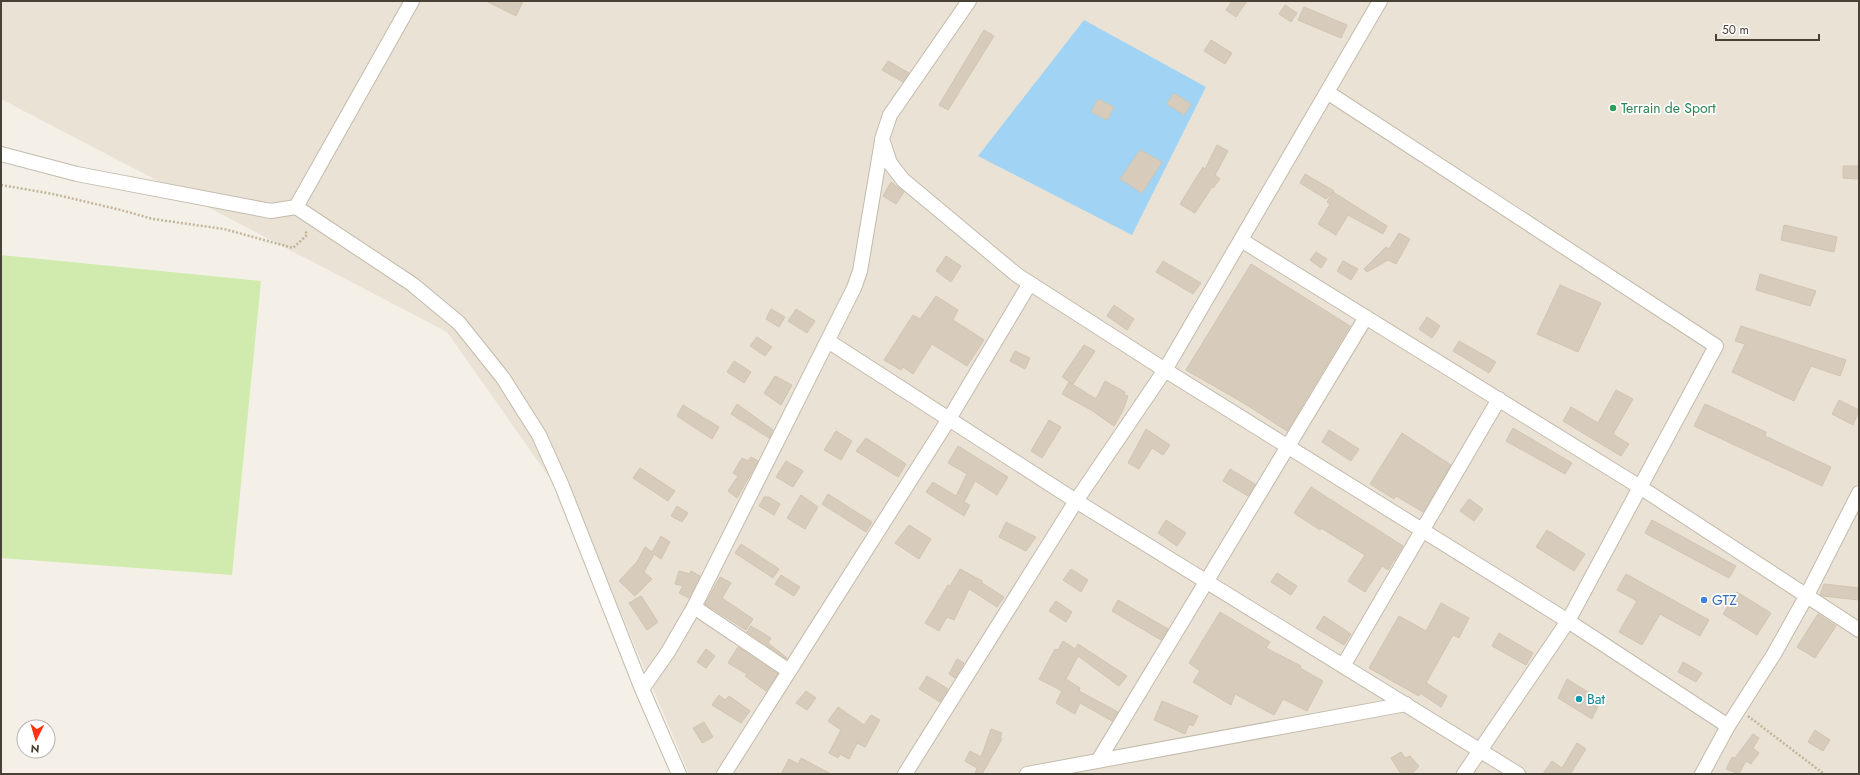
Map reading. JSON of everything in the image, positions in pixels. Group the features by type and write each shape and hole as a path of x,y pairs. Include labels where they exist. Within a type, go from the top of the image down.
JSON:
{"street":[{"path":"296,207 412,1"},
{"path":"642,689 668,652 694,607 854,288 860,271 882,139 890,115 969,1"},
{"path":"905,774 1076,501 1165,370 1380,1"},
{"path":"1327,92 1716,346 1568,621 1464,774"},
{"path":"882,139 890,163 903,180 1017,275 1165,370 1568,621 1728,726"},
{"path":"1,154 77,174 271,211 296,207 412,284 459,323 503,378 539,435 562,486 642,689 679,774"},
{"path":"1241,240 1640,487 1859,630"},
{"path":"724,774 949,419 1030,283"},
{"path":"1098,761 1206,581 1289,447 1366,317"},
{"path":"828,341 1076,501 1518,774"},
{"path":"1344,666 1498,399"},
{"path":"1702,774 1728,726 1774,654 1807,595 1859,493"},
{"path":"694,607 789,671"},
{"path":"1027,774 1054,772 1098,761 1406,704"}],"path":[{"path":"1,185 61,196 153,219 224,229 293,248 308,235 304,228"},
{"path":"1745,714 1824,774"}],"shaded area":[{"path":"1,1 1859,1 1859,774 689,774 585,528 447,332 1,99"}],"green space":[{"path":"1,255 261,281 232,575 1,558"}],"water":[{"path":"1084,20 1206,87 1132,235 978,156"}],"building":[{"path":"486,1 523,1 516,16"},
{"path":"1232,1 1247,1 1236,17 1226,10"},
{"path":"1285,5 1297,13 1291,22 1279,14"},
{"path":"1304,7 1347,25 1341,38 1298,20"},
{"path":"984,30 994,36 948,110 939,105"},
{"path":"1211,40 1232,53 1225,64 1204,51"},
{"path":"888,61 909,73 903,82 882,70"},
{"path":"1174,93 1191,104 1184,115 1167,104"},
{"path":"1098,99 1114,107 1107,120 1091,112"},
{"path":"1217,145 1228,151 1215,175 1220,179 1213,188 1212,187 1195,213 1180,204 1203,167 1205,169"},
{"path":"1140,150 1162,162 1142,193 1120,179"},
{"path":"1843,166 1859,166 1859,179 1843,178"},
{"path":"1305,174 1334,191 1326,199 1300,183"},
{"path":"891,182 904,192 896,204 883,196"},
{"path":"1333,192 1387,226 1383,234 1348,215 1336,235 1318,224 1330,204 1327,202"},
{"path":"1784,225 1837,237 1834,252 1781,240"},
{"path":"1399,233 1410,239 1396,264 1388,260 1367,272 1364,269 1386,247 1389,249"},
{"path":"1316,252 1327,259 1321,268 1310,260"},
{"path":"946,256 961,266 951,282 936,271"},
{"path":"1163,261 1201,283 1193,294 1156,272"},
{"path":"1343,261 1358,269 1351,280 1337,271"},
{"path":"1251,264 1350,326 1287,431 1242,402 1186,370"},
{"path":"1760,274 1816,291 1810,306 1756,290"},
{"path":"1560,285 1601,303 1578,352 1537,334"},
{"path":"936,296 958,310 953,320 984,340 967,366 932,344 913,374 903,367 901,370 884,360 913,315 920,319"},
{"path":"1114,305 1134,319 1127,330 1107,316"},
{"path":"771,309 785,317 779,327 766,319"},
{"path":"796,309 815,321 807,333 788,321"},
{"path":"1427,317 1440,326 1432,338 1419,329"},
{"path":"1741,326 1846,360 1840,376 1811,366 1794,401 1732,372 1745,344 1735,341"},
{"path":"757,337 772,347 765,356 750,346"},
{"path":"1459,341 1496,362 1489,373 1453,351"},
{"path":"1084,345 1095,351 1073,384 1062,377"},
{"path":"1015,351 1030,358 1025,369 1010,361"},
{"path":"734,361 751,372 744,383 727,372"},
{"path":"775,376 792,385 781,405 764,393"},
{"path":"1105,381 1125,392 1124,395 1128,396 1123,410 1114,426 1091,410 1062,394 1069,382 1096,399"},
{"path":"1616,390 1633,399 1613,434 1629,444 1621,456 1563,421 1571,407 1598,423"},
{"path":"1839,400 1859,410 1853,425 1832,414"},
{"path":"737,404 773,430 769,438 731,414"},
{"path":"1705,404 1766,432 1765,436 1831,467 1822,486 1694,426"},
{"path":"683,405 719,427 712,439 677,416"},
{"path":"1049,420 1061,427 1042,458 1031,451"},
{"path":"1513,428 1572,463 1565,474 1506,441"},
{"path":"1146,429 1170,445 1163,455 1152,448 1139,469 1128,463"},
{"path":"1329,430 1359,449 1351,461 1322,442"},
{"path":"836,431 852,441 841,460 824,450"},
{"path":"1402,433 1451,465 1423,512 1396,496 1394,499 1370,484"},
{"path":"866,438 906,464 898,477 856,451"},
{"path":"958,446 1008,477 997,495 975,481 964,502 970,505 964,516 926,492 933,482 956,496 967,474 948,463"},
{"path":"751,457 758,461 737,498 728,491 738,476 733,473 742,458 748,461"},
{"path":"786,461 803,471 793,487 776,477"},
{"path":"640,468 675,491 668,501 633,478"},
{"path":"1230,469 1255,484 1248,496 1223,481"},
{"path":"1311,487 1403,546 1388,570 1382,566 1365,592 1348,581 1365,555 1321,528 1320,530 1294,513"},
{"path":"828,494 872,522 866,532 822,504"},
{"path":"801,495 818,507 805,529 787,518"},
{"path":"764,497 769,497 780,504 774,515 759,506"},
{"path":"1469,499 1483,509 1474,521 1460,511"},
{"path":"677,506 688,513 682,522 671,516"},
{"path":"1166,520 1186,533 1177,546 1158,533"},
{"path":"1652,520 1736,566 1729,578 1645,533"},
{"path":"1006,522 1036,537 1026,551 999,537"},
{"path":"909,525 931,539 919,559 895,543"},
{"path":"1547,530 1585,554 1574,571 1536,547"},
{"path":"661,536 670,542 661,559 654,554 644,572 652,579 635,596 619,581 637,562 645,547 652,552"},
{"path":"741,544 779,569 773,578 735,553"},
{"path":"960,569 982,581 982,583 1004,597 997,607 969,589 954,620 947,617 939,631 925,623 948,585 950,586"},
{"path":"1071,569 1088,580 1081,592 1063,580"},
{"path":"679,571 690,574 691,571 700,576 689,598 679,593 683,586 675,584"},
{"path":"1277,573 1297,586 1291,595 1271,582"},
{"path":"1626,574 1709,620 1700,636 1660,614 1642,645 1619,632 1637,601 1617,590"},
{"path":"781,575 800,587 794,596 775,584"},
{"path":"720,577 731,583 722,598 753,619 746,630 705,604"},
{"path":"1824,584 1859,588 1859,600 1820,595"},
{"path":"1737,592 1771,613 1757,635 1723,614"},
{"path":"641,596 658,622 647,630 629,603"},
{"path":"1118,600 1168,629 1161,640 1112,611"},
{"path":"1056,601 1072,612 1066,622 1049,611"},
{"path":"1441,603 1469,618 1459,638 1453,635 1426,683 1447,696 1441,707 1420,693 1419,696 1369,668 1399,616 1426,631"},
{"path":"1220,612 1270,642 1266,648 1301,666 1300,668 1323,681 1307,711 1283,699 1274,715 1235,694 1231,705 1193,682 1200,671 1189,663"},
{"path":"1818,614 1836,626 1815,658 1797,647"},
{"path":"1324,616 1351,634 1344,645 1316,628"},
{"path":"751,626 771,638 768,643 787,658 786,659 747,632"},
{"path":"1499,633 1533,653 1526,665 1492,646"},
{"path":"1063,641 1075,649 1078,644 1127,676 1119,686 1078,656 1066,679 1080,688 1079,691 1118,712 1112,721 1080,703 1075,714 1056,703 1062,691 1039,679 1055,649 1058,650"},
{"path":"738,647 778,674 766,691 745,676 747,674 728,663"},
{"path":"706,649 715,656 706,668 697,662"},
{"path":"957,659 964,663 955,678 949,674"},
{"path":"1683,662 1702,673 1696,682 1678,672"},
{"path":"927,676 948,689 940,702 919,689"},
{"name":"Bat","path":"1567,679 1601,700 1592,719 1558,698"},
{"path":"806,691 816,698 807,710 796,703"},
{"path":"719,695 725,700 729,696 750,711 741,723 712,705"},
{"path":"1162,701 1198,716 1193,726 1189,724 1185,734 1154,720"},
{"path":"838,707 864,725 871,715 880,720 865,747 857,743 849,759 840,754 838,758 829,753 841,730 828,721"},
{"path":"704,722 713,737 702,743 693,728"},
{"path":"991,729 1002,733 1000,738 1002,739 982,774 975,774 977,768 965,761 970,751 981,757"},
{"path":"1815,730 1830,740 1823,751 1808,742"},
{"path":"1753,734 1759,738 1753,748 1759,753 1751,764 1746,761 1739,774 1726,769 1732,757 1735,758"},
{"path":"1577,743 1586,749 1571,773 1572,774 1543,774 1552,761 1562,768"},
{"path":"1401,752 1405,758 1410,756 1419,766 1412,774 1401,774 1391,758"},
{"path":"801,758 831,774 781,774 789,759 798,764"}],"place":[{"name":"Terrain de Sport","path":"1613,108"},
{"name":"GTZ","path":"1704,600"},
{"name":"Bat","path":"1579,699"}]}
